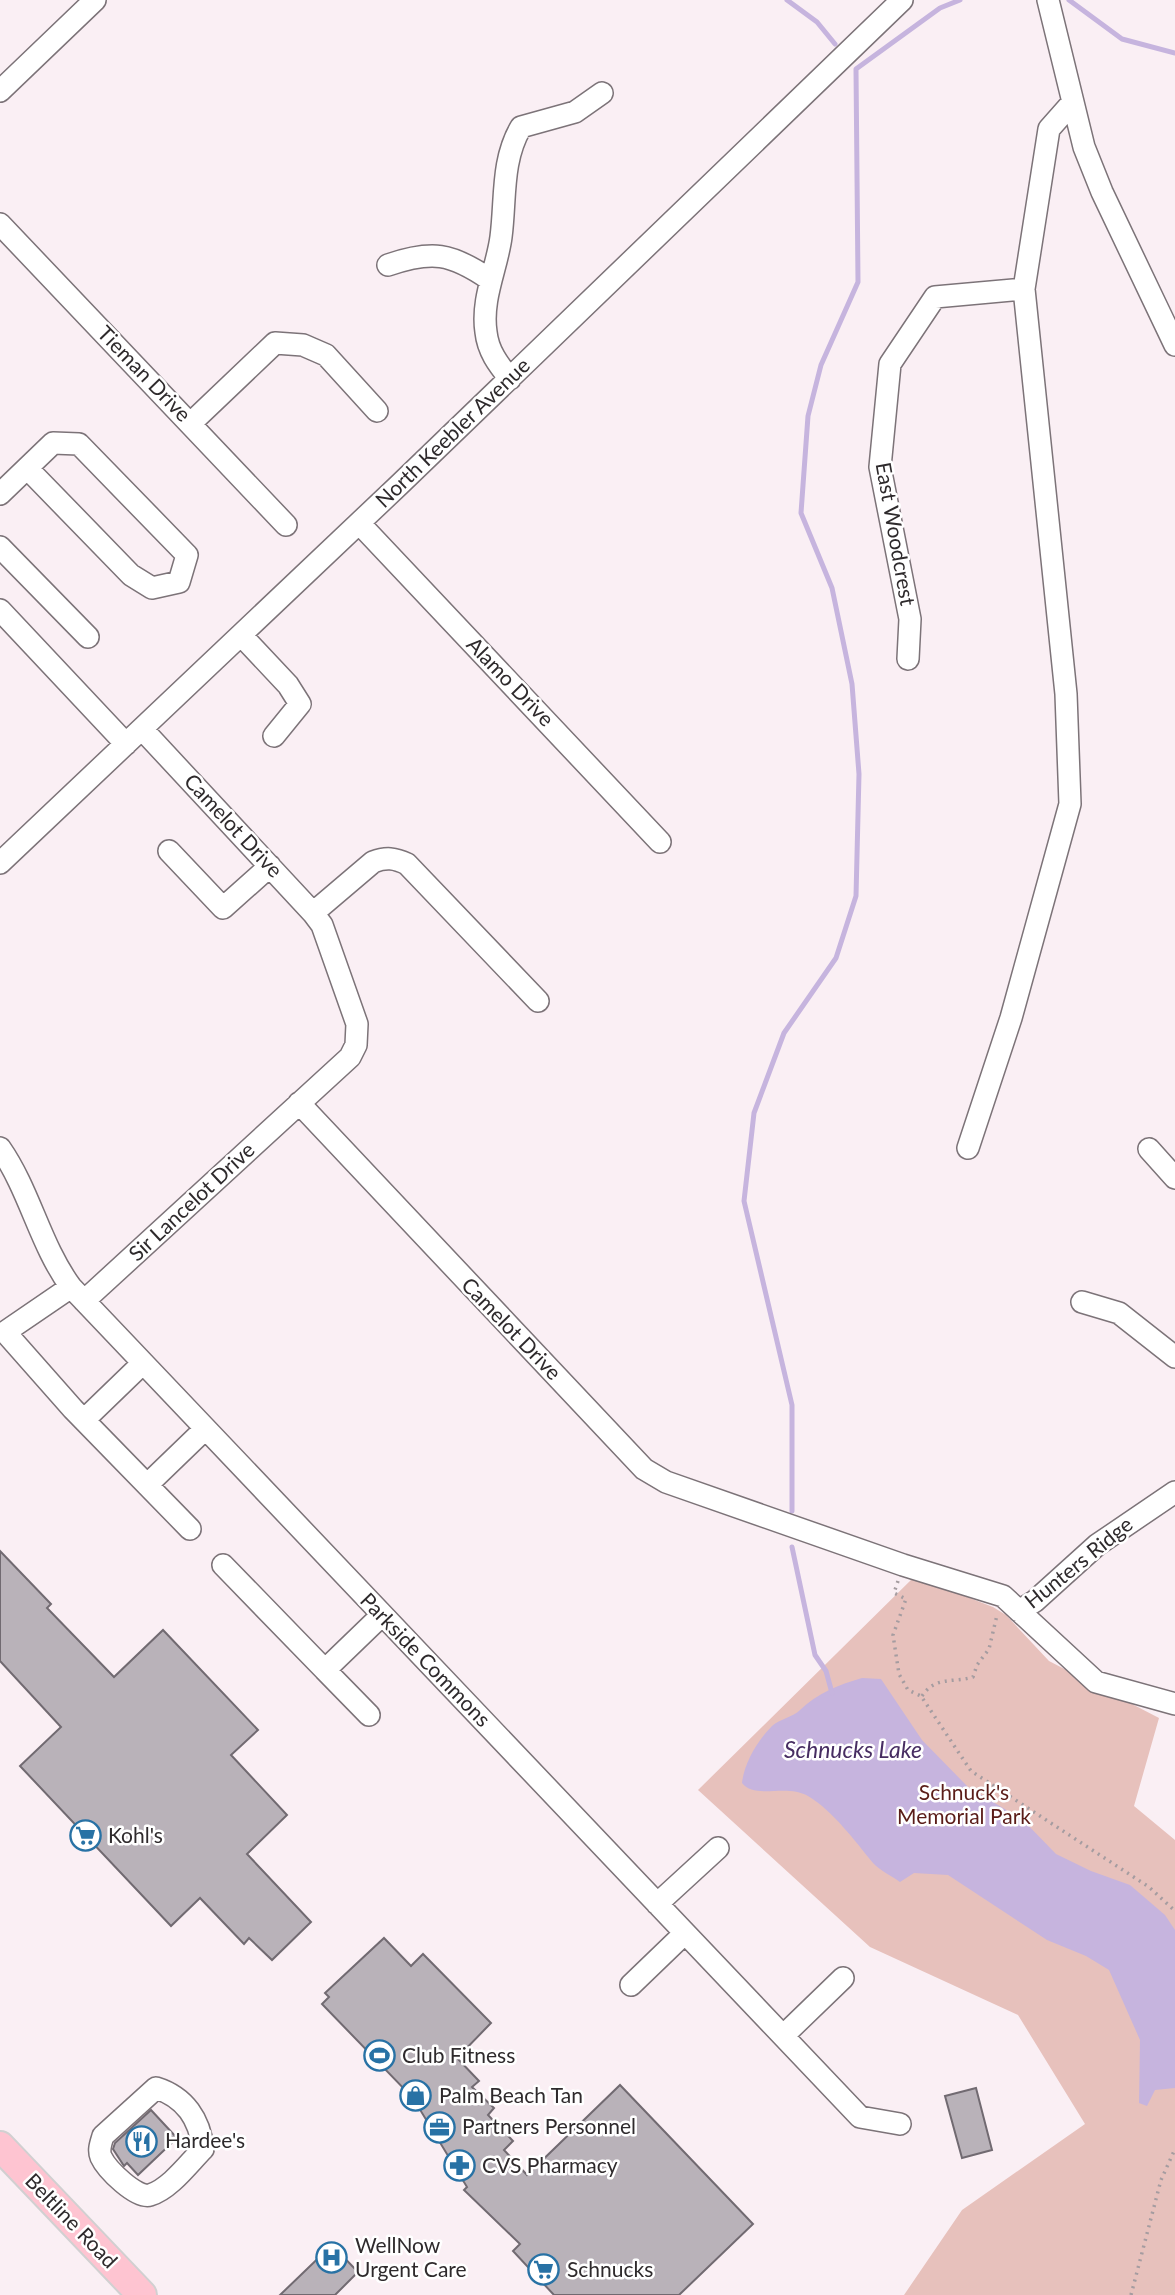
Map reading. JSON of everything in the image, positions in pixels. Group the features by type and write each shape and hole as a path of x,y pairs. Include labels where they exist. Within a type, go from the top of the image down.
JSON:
{"main road":[{"name":"Beltline Road","path":"0,2146 132,2291"}],"street":[{"path":"0,91 94,0"},
{"name":"North Keebler Avenue","path":"0,863 510,379 902,0"},
{"path":"1048,0 1084,147 1102,192 1175,345"},
{"path":"510,379 495,360 485,331 489,279 501,239 506,166 512,143 521,127 575,113 602,93"},
{"path":"968,1148 1011,1018 1070,804 1066,694 1024,289 1049,129 1072,103"},
{"name":"Tieman Drive","path":"0,224 286,525"},
{"path":"388,265 412,257 446,256 465,263 489,279"},
{"name":"East Woodcrest","path":"908,659 910,619 880,467 890,364 935,296 1024,289"},
{"path":"191,423 275,344 303,345 326,355 377,411"},
{"path":"0,494 27,468 53,443 79,444 187,555 179,582 152,588 131,575 27,468"},
{"name":"Alamo Drive","path":"359,523 660,842"},
{"path":"0,547 88,637"},
{"name":"Camelot Drive","path":"0,610 270,866 313,913 322,925 358,1034 350,1057 299,1103 645,1469 666,1482 903,1565 1003,1596 1096,1682 1175,1704"},
{"path":"241,635 288,685 300,704 274,736"},
{"path":"169,851 223,908 270,866"},
{"path":"313,913 373,862 384,858 398,859 407,864 538,1001"},
{"name":"Sir Lancelot Drive","path":"3,1329 77,1294 299,1103"},
{"name":"Parkside Commons","path":"0,1148 33,1209 54,1265 77,1294 860,2117 900,2124"},
{"path":"1149,1149 1175,1178"},
{"path":"1082,1302 1119,1313 1175,1357"},
{"path":"3,1329 84,1420 190,1529"},
{"path":"84,1420 143,1363"},
{"path":"147,1485 205,1429"},
{"name":"Hunters Ridge","path":"1019,1611 1035,1601 1097,1545 1175,1492"},
{"path":"223,1565 369,1715"},
{"path":"325,1670 382,1615"},
{"path":"657,1904 718,1848"},
{"path":"631,1985 685,1933"},
{"path":"783,2036 843,1978"},
{"path":"156,2088 171,2093 193,2116 201,2131 203,2149 159,2192 146,2197 134,2193 101,2157 100,2146 103,2136 156,2088"}],"path":[{"path":"903,1565 894,1593 906,1599 893,1635 894,1654 908,1690 922,1696 971,1771 1149,1887 1175,1911"},
{"path":"922,1696 928,1686 943,1680 973,1677 989,1649 1003,1596"},
{"path":"1131,2295 1161,2180 1175,2149"}],"green space":[{"name":"Schnuck's Memorial Park","path":"912,1579 936,1585 993,1607 1006,1615 1049,1661 1159,1718 1134,1806 1175,1840 1175,2295 904,2295 962,2210 1085,2124 1018,2015 870,1947 698,1790"}],"water":[{"name":"Schnucks Lake","path":"862,1678 881,1679 922,1740 968,1787 1023,1820 1056,1854 1091,1871 1130,1885 1165,1915 1175,1930 1175,2088 1155,2090 1147,2106 1139,2103 1140,2040 1109,1970 1086,1956 1047,1940 948,1875 914,1873 900,1882 876,1866 835,1818 808,1796 799,1792 755,1790 742,1783 753,1752 772,1726 821,1694"}],"building":[{"path":"0,1551 51,1604 47,1608 114,1677 163,1630 258,1730 231,1755 287,1815 247,1854 311,1922 272,1960 249,1938 244,1944 200,1898 171,1926 20,1766 61,1727 0,1661"},
{"path":"384,1938 411,1966 423,1954 491,2023 457,2058 479,2081 472,2087 494,2108 488,2115 513,2141 504,2150 527,2175 620,2085 753,2224 679,2295 554,2295 513,2251 520,2244 464,2190 467,2187 413,2098 322,2004 329,1997 325,1993"},
{"path":"976,2088 992,2150 962,2158 945,2096"},
{"name":"Hardee's","path":"151,2110 177,2138 138,2175 127,2163 124,2166 113,2149 115,2143"},
{"name":"WellNow Urgent Care","path":"332,2245 358,2272 335,2295 280,2295"}],"waterway":[{"path":"787,0 817,22 835,44"},
{"path":"792,1511 792,1405 744,1201 754,1113 784,1033 836,958 856,896 859,774 852,684 832,588 801,513 808,416 821,365 858,282 856,69 940,8 960,0"},
{"path":"1069,0 1122,39 1175,53"},
{"path":"792,1547 815,1655 826,1671 832,1693"}],"place":[{"name":"Kohl's","path":"85,1836"},
{"name":"Club Fitness","path":"379,2056"},
{"name":"Palm Beach Tan","path":"416,2096"},
{"name":"Partners Personnel","path":"439,2127"},
{"name":"Hardee's","path":"142,2141"},
{"name":"CVS Pharmacy","path":"459,2166"},
{"name":"WellNow Urgent Care","path":"332,2258"},
{"name":"Schnucks","path":"544,2270"}]}
